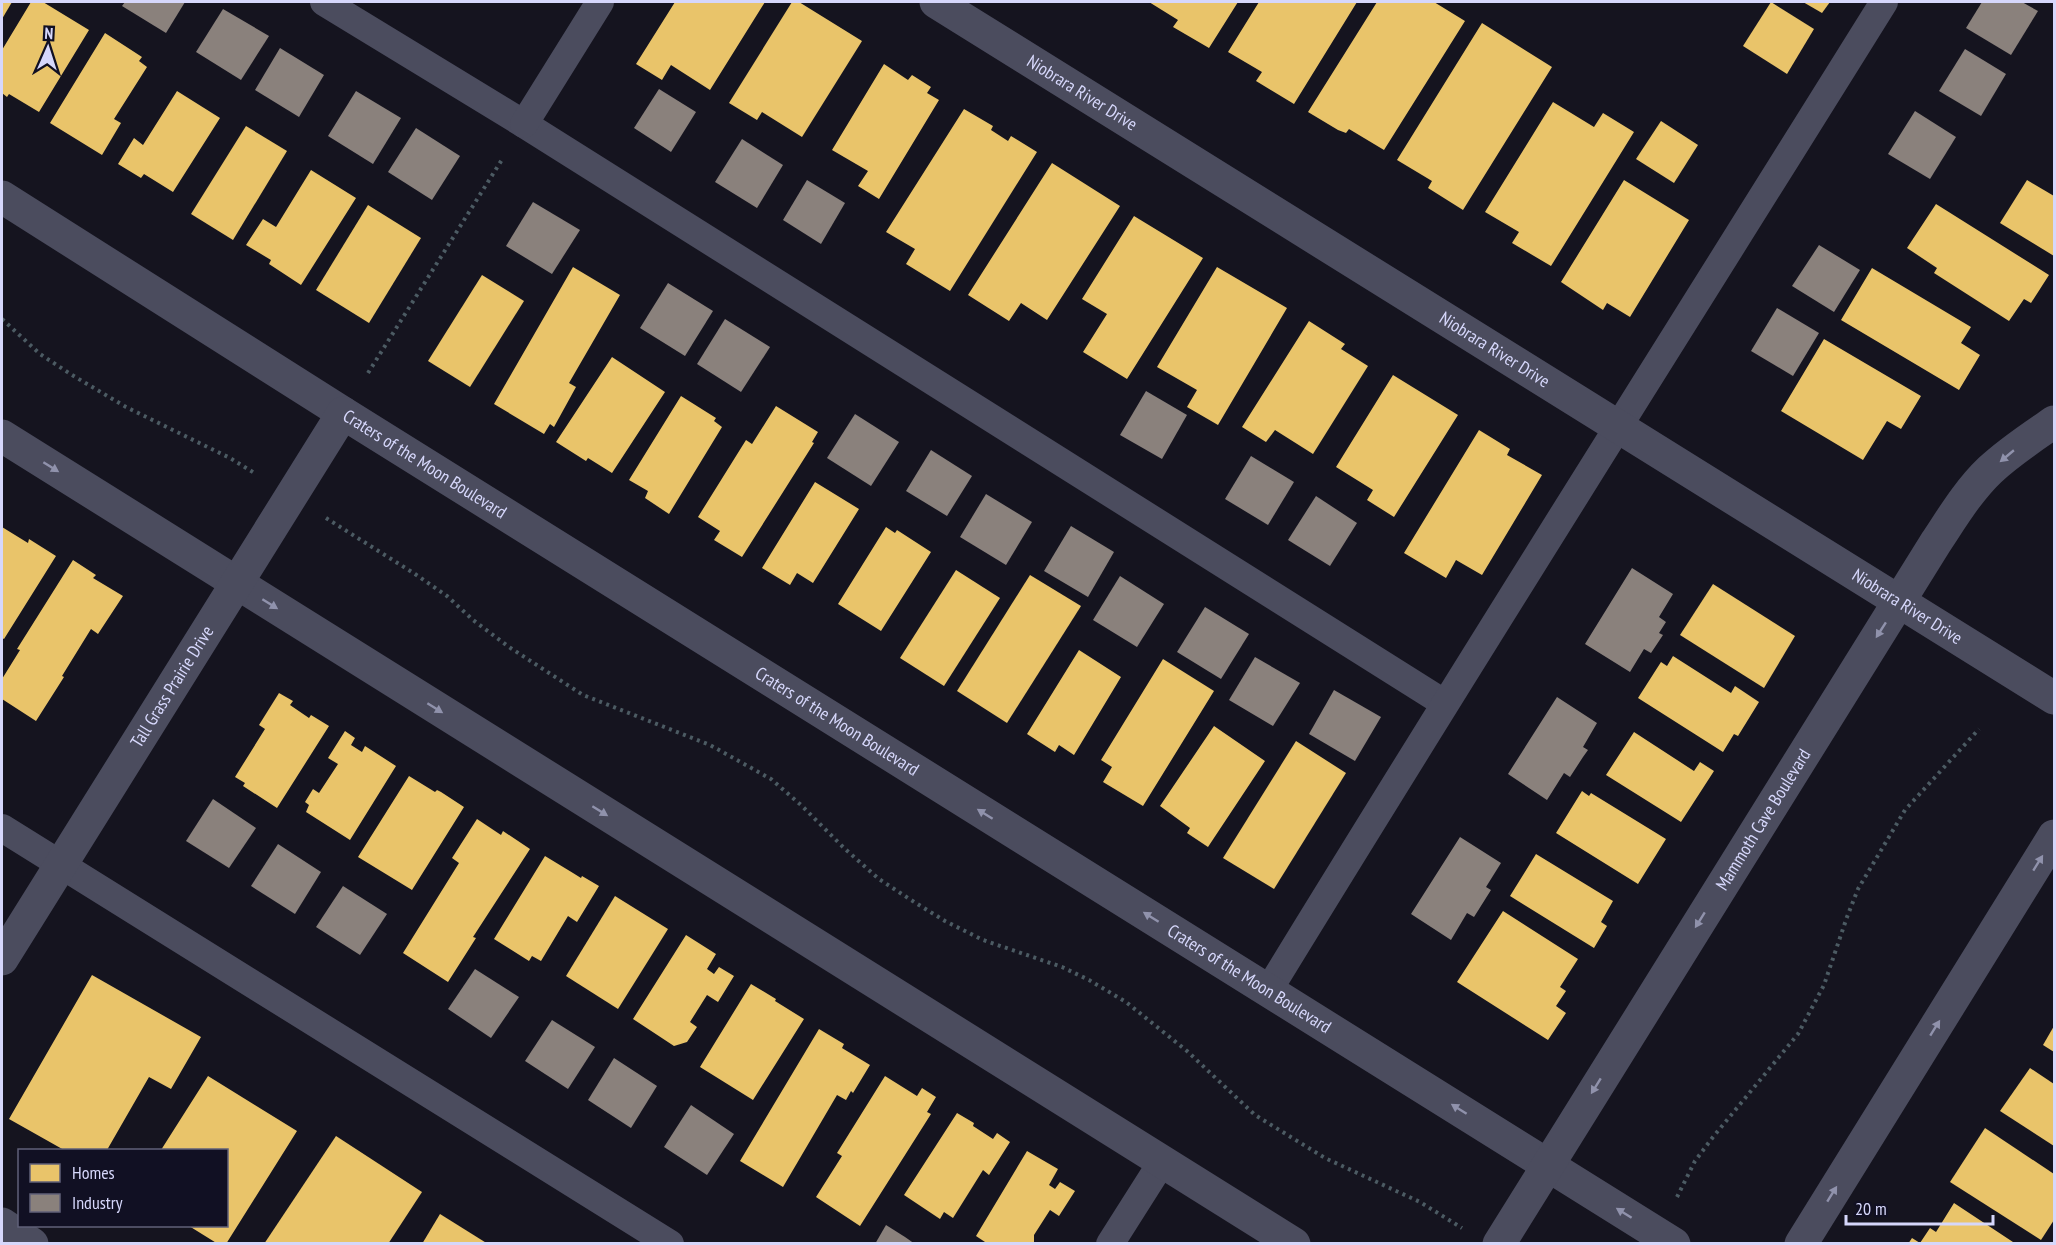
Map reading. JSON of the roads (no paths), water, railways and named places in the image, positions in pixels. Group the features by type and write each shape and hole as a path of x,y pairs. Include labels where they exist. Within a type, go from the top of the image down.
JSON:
{"street":[{"name":"Niobrara River Drive","path":"936,2 2055,698"},
{"name":"Craters of the Moon Boulevard","path":"2,197 343,413 1674,1244"},
{"name":"Tall Grass Prairie Drive","path":"2,959 343,413"},
{"name":"Mammoth Cave Boulevard","path":"1499,1244 1966,498 1989,471 2018,447 2055,422"},
{"path":"2,436 1294,1244"},
{"path":"1801,1244 2055,836"},
{"path":"2,1224 32,1244"}],"lane":[{"path":"324,2 524,124 1444,703"},
{"path":"524,124 600,2"},
{"path":"1268,990 1444,703 1884,2"},
{"path":"2,828 670,1244"},
{"path":"1110,1244 1162,1162"}]}
